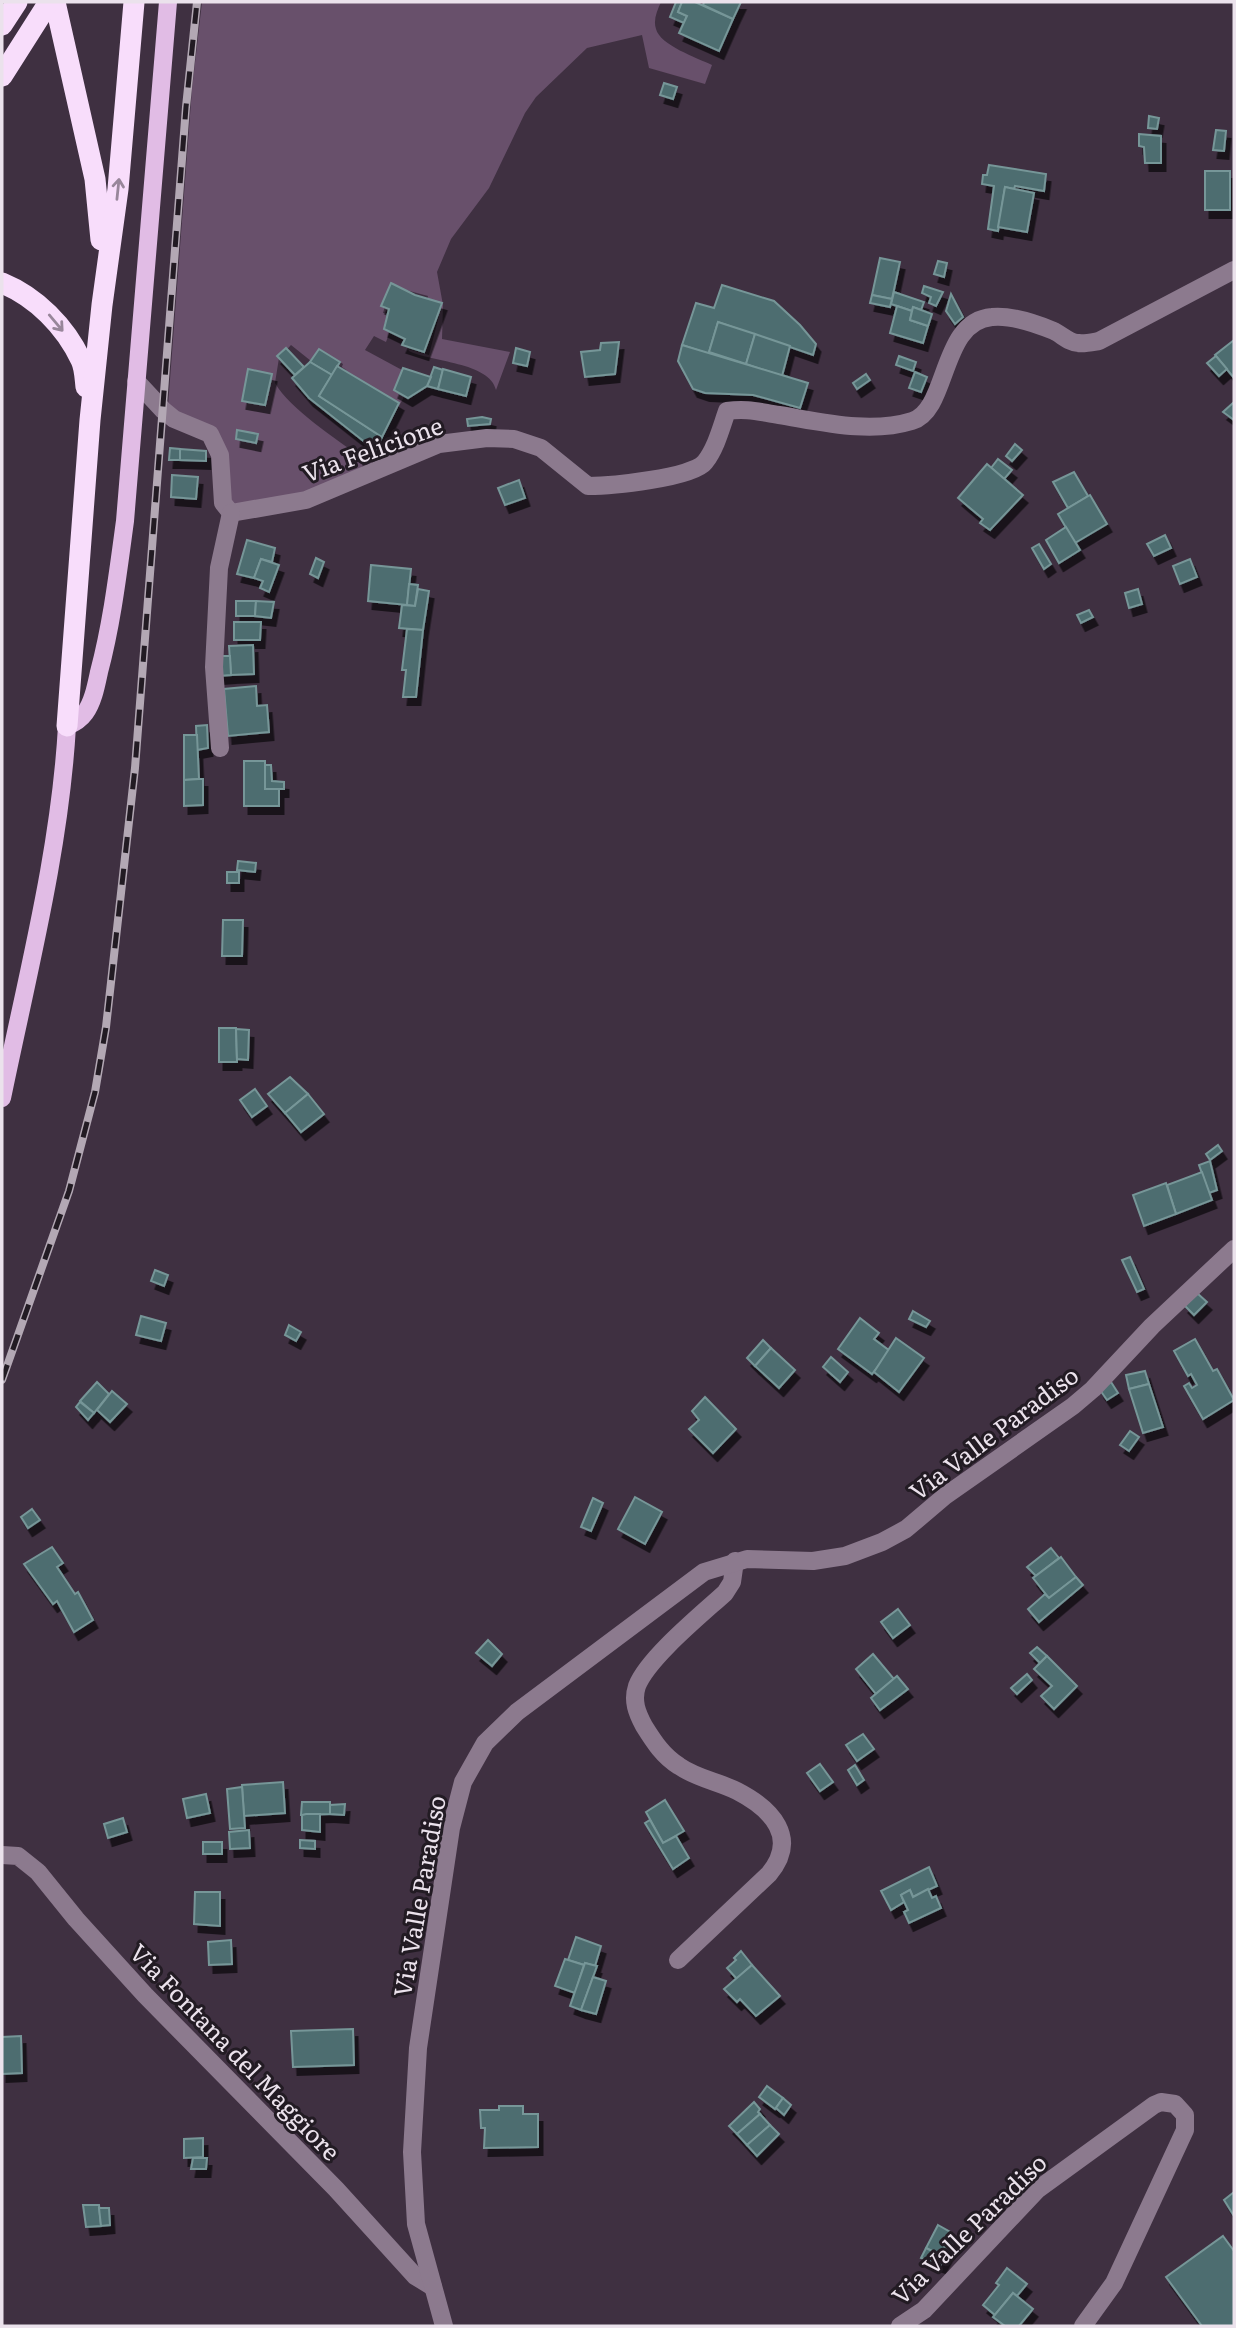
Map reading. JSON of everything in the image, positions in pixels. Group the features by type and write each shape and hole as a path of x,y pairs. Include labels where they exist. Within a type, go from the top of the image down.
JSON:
{"highway":[{"path":"2,76 49,2"},
{"path":"55,2 95,179 101,227 102,305"},
{"path":"67,726 90,420 118,189 134,2"},
{"path":"2,282 32,299 54,319 69,339 82,362 90,420"}],"main road":[{"path":"2,1098 46,890 65,761 67,726 78,720 88,707 110,629 125,521 168,2"}],"street":[{"name":"Via Felicione","path":"232,513 306,500 439,444 487,438 514,439 541,448 588,486 605,486 680,475 704,465 727,411 746,409 850,426 893,425 916,420 935,400 947,362 966,328 991,317 1020,320 1055,331 1076,344 1099,341 1234,270"},
{"path":"136,381 174,419 209,434 219,456 223,503 232,513 219,568 214,667 220,748"},
{"name":"Via Valle Paradiso","path":"444,2326 416,2224 412,2152 418,2048 451,1828 463,1782 485,1743 517,1712 704,1572 747,1559 813,1561 845,1556 882,1542 906,1529 945,1496 1093,1389 1152,1326 1234,1249"},
{"path":"678,1960 769,1874 780,1860 783,1845 783,1837 775,1821 752,1800 681,1768 667,1757 655,1744 635,1708 637,1687 641,1678 659,1655 725,1592 732,1583 734,1561"},
{"name":"Via Fontana del Maggiore","path":"2,1855 18,1856 38,1872 76,1919 145,1994 336,2189 415,2276 433,2287"},
{"name":"Via Valle Paradiso","path":"900,2326 924,2310 1037,2190 1154,2105 1161,2102 1175,2104 1185,2115 1185,2130 1114,2283 1083,2326"}],"shaded area":[{"path":"202,2 661,2 655,22 659,35 680,50 712,65 705,84 649,68 642,35 587,48 536,97 525,113 489,188 451,239 437,272 443,305 442,339 510,352 496,390 491,381 471,368 409,351 408,349 429,355 439,316 424,312 428,296 391,286 383,313 388,314 384,326 391,328 386,342 374,336 365,350 402,370 395,390 404,397 399,406 341,369 343,364 319,349 311,361 291,345 279,358 275,383 302,413 361,457 363,469 307,492 232,511 224,450 168,406 192,89"}],"building":[{"path":"676,2 682,2 678,12 687,16 684,23 670,17"},
{"path":"682,2 695,2 733,19 719,51 679,33 687,16 678,12"},
{"path":"704,2 741,2 733,19 703,5"},
{"path":"664,83 677,87 673,99 660,95"},
{"path":"1149,116 1159,118 1157,129 1148,128"},
{"path":"1216,130 1226,131 1224,151 1213,150"},
{"path":"1139,134 1161,136 1161,163 1145,163 1144,147 1139,146"},
{"path":"989,165 1046,174 1044,191 1005,187 998,231 988,229 994,186 982,184 983,175 987,175"},
{"path":"1205,171 1230,171 1230,210 1205,210"},
{"path":"1005,187 1034,193 1027,232 998,227"},
{"path":"880,258 900,262 892,299 872,295"},
{"path":"938,261 947,263 944,277 934,274"},
{"path":"391,283 415,295 442,303 424,352 402,345 405,339 384,329 389,309 381,306"},
{"path":"722,285 774,301 816,344 813,355 718,322 709,352 721,358 682,345 696,303 714,308"},
{"path":"924,286 943,292 936,306 929,303 931,297 922,293"},
{"path":"894,292 924,302 921,310 913,307 912,311 891,304"},
{"path":"951,294 963,317 955,324 946,311"},
{"path":"872,295 892,299 890,307 870,303"},
{"path":"897,306 912,311 910,320 928,326 923,343 890,333"},
{"path":"913,307 932,314 928,326 910,320"},
{"path":"718,322 755,334 746,364 709,352"},
{"path":"755,334 790,346 782,376 746,364"},
{"path":"1234,340 1234,378 1215,355"},
{"path":"619,342 615,374 585,377 581,352 600,350 601,343"},
{"path":"682,345 808,383 800,408 753,395 705,393 693,389 678,361"},
{"path":"286,348 304,367 295,375 277,356"},
{"path":"516,348 530,352 527,366 513,363"},
{"path":"319,349 340,362 332,375 310,362"},
{"path":"899,356 916,362 913,371 896,365"},
{"path":"1216,356 1227,369 1219,376 1207,363"},
{"path":"310,362 332,375 319,396 382,437 376,451 309,398 292,378"},
{"path":"337,366 399,403 382,437 319,396"},
{"path":"434,367 443,370 438,389 427,386"},
{"path":"403,368 431,377 427,386 408,398 394,390"},
{"path":"248,369 272,374 265,405 242,401"},
{"path":"443,369 471,377 466,396 438,389"},
{"path":"915,372 927,377 921,392 909,388"},
{"path":"866,374 870,380 857,389 853,383"},
{"path":"1234,402 1234,420 1223,412"},
{"path":"467,419 491,419 490,424 468,426"},
{"path":"237,430 258,434 256,443 236,439"},
{"path":"1015,444 1022,450 1012,461 1006,456"},
{"path":"170,448 180,449 180,460 169,460"},
{"path":"180,449 206,451 206,461 180,460"},
{"path":"998,459 1012,470 1004,479 991,468"},
{"path":"987,464 1023,495 990,530 980,523 983,519 958,498"},
{"path":"1074,472 1088,496 1068,508 1053,482"},
{"path":"172,475 198,477 196,499 171,497"},
{"path":"519,480 525,498 505,505 498,488"},
{"path":"1090,495 1107,524 1075,543 1058,514"},
{"path":"1066,527 1080,550 1059,563 1046,540"},
{"path":"1165,535 1171,548 1154,556 1147,544"},
{"path":"247,540 275,548 272,562 261,559 254,578 237,574"},
{"path":"1039,544 1051,564 1044,569 1032,548"},
{"path":"316,558 324,562 318,578 310,574"},
{"path":"261,559 279,565 269,592 260,588 263,581 254,578"},
{"path":"1190,559 1197,577 1180,584 1173,566"},
{"path":"371,565 411,569 407,605 368,601"},
{"path":"409,584 418,585 415,606 407,605"},
{"path":"418,589 429,591 423,630 399,628 402,605 415,606"},
{"path":"1138,589 1142,604 1129,608 1125,593"},
{"path":"236,601 256,601 255,616 236,616"},
{"path":"256,601 274,602 271,618 255,616"},
{"path":"1089,610 1093,617 1081,623 1077,615"},
{"path":"234,622 261,622 260,640 234,640"},
{"path":"407,629 423,630 416,697 403,697 406,670 402,670"},
{"path":"253,645 254,674 231,675 229,646"},
{"path":"220,656 230,656 231,675 219,676"},
{"path":"256,686 257,706 267,705 269,732 228,736 224,689"},
{"path":"207,725 208,748 197,750 196,726"},
{"path":"184,735 197,735 199,779 184,780"},
{"path":"244,761 265,761 265,789 279,789 279,806 244,806"},
{"path":"265,765 271,765 272,781 284,782 284,789 265,789"},
{"path":"203,779 203,805 184,806 184,780"},
{"path":"238,861 256,863 255,872 237,870"},
{"path":"227,872 239,872 239,883 227,883"},
{"path":"223,920 243,920 242,956 222,956"},
{"path":"219,1028 236,1028 237,1062 219,1062"},
{"path":"236,1029 249,1030 248,1060 237,1059"},
{"path":"290,1077 308,1094 285,1113 268,1094"},
{"path":"255,1089 267,1106 252,1117 240,1100"},
{"path":"308,1094 324,1114 301,1132 285,1113"},
{"path":"1218,1145 1222,1151 1210,1160 1206,1154"},
{"path":"1210,1161 1217,1190 1209,1193 1199,1165"},
{"path":"1202,1172 1212,1200 1176,1214 1167,1185"},
{"path":"1166,1183 1176,1214 1144,1226 1133,1195"},
{"path":"1130,1257 1144,1289 1137,1292 1122,1260"},
{"path":"155,1270 168,1275 164,1286 151,1281"},
{"path":"1197,1293 1207,1302 1194,1315 1184,1305"},
{"path":"913,1311 930,1321 926,1327 909,1319"},
{"path":"141,1316 166,1323 161,1341 136,1335"},
{"path":"860,1318 879,1333 874,1339 890,1351 872,1374 838,1349"},
{"path":"289,1325 301,1332 296,1341 285,1335"},
{"path":"896,1338 924,1358 899,1392 874,1372"},
{"path":"1195,1339 1213,1371 1217,1369 1234,1400 1203,1419 1184,1386 1189,1383 1192,1388 1197,1385 1191,1374 1188,1376 1174,1351"},
{"path":"763,1340 771,1348 755,1366 747,1358"},
{"path":"771,1348 795,1370 779,1388 755,1366"},
{"path":"831,1357 848,1372 840,1382 823,1367"},
{"path":"1145,1371 1149,1384 1129,1389 1126,1375"},
{"path":"97,1382 109,1394 94,1413 80,1401"},
{"path":"1111,1382 1118,1393 1107,1400 1100,1390"},
{"path":"1149,1384 1163,1427 1143,1433 1129,1389"},
{"path":"112,1391 127,1404 110,1422 97,1410"},
{"path":"705,1397 736,1429 713,1453 689,1429 699,1420 692,1411"},
{"path":"80,1402 94,1413 88,1420 76,1407"},
{"path":"1130,1431 1139,1437 1129,1451 1120,1445"},
{"path":"635,1497 662,1512 645,1544 618,1529"},
{"path":"593,1498 603,1503 591,1531 581,1527"},
{"path":"32,1509 40,1520 28,1528 21,1517"},
{"path":"52,1547 63,1563 57,1567 75,1594 78,1592 93,1620 74,1632 57,1601 53,1604 24,1564"},
{"path":"1051,1548 1059,1558 1036,1576 1027,1567"},
{"path":"1061,1557 1076,1577 1049,1598 1033,1578"},
{"path":"1076,1577 1083,1585 1039,1622 1028,1609 1045,1594 1049,1598"},
{"path":"898,1609 910,1625 893,1638 881,1622"},
{"path":"488,1640 502,1654 492,1666 476,1653"},
{"path":"1037,1647 1047,1656 1040,1663 1030,1653"},
{"path":"873,1654 894,1679 876,1694 856,1669"},
{"path":"1047,1656 1077,1686 1054,1709 1041,1696 1052,1686 1034,1669"},
{"path":"1027,1674 1032,1680 1017,1694 1011,1688"},
{"path":"897,1676 908,1689 880,1710 871,1698"},
{"path":"863,1734 874,1749 857,1761 846,1745"},
{"path":"820,1764 833,1782 820,1791 807,1773"},
{"path":"855,1765 864,1780 857,1785 848,1770"},
{"path":"283,1782 285,1813 244,1816 242,1785"},
{"path":"242,1787 245,1828 230,1829 227,1789"},
{"path":"206,1794 210,1813 187,1818 183,1799"},
{"path":"665,1800 684,1831 663,1843 646,1812"},
{"path":"302,1802 330,1802 330,1814 301,1815"},
{"path":"345,1804 344,1815 330,1814 330,1805"},
{"path":"320,1814 320,1832 302,1830 302,1815"},
{"path":"123,1818 127,1832 108,1838 104,1824"},
{"path":"650,1820 663,1843 676,1836 689,1858 673,1869 645,1823"},
{"path":"249,1830 250,1848 230,1849 229,1832"},
{"path":"300,1840 315,1841 315,1849 300,1848"},
{"path":"203,1842 222,1842 222,1854 203,1854"},
{"path":"929,1867 937,1886 913,1897 910,1890 901,1895 904,1902 891,1910 881,1891"},
{"path":"928,1889 932,1898 936,1896 941,1908 909,1923 904,1912 908,1910 901,1895 910,1890 913,1897"},
{"path":"195,1892 220,1892 220,1926 194,1924"},
{"path":"576,1937 601,1946 595,1966 568,1960"},
{"path":"231,1940 232,1964 209,1965 208,1942"},
{"path":"741,1951 752,1965 737,1979 727,1968"},
{"path":"565,1959 584,1965 575,1993 555,1986"},
{"path":"585,1963 597,1966 581,2010 570,2006"},
{"path":"752,1965 780,1996 756,2016 740,1999 737,2002 724,1989"},
{"path":"593,1977 606,1981 596,2014 581,2010"},
{"path":"353,2029 354,2065 293,2067 291,2031"},
{"path":"21,2036 22,2073 2,2074 2,2037"},
{"path":"767,2086 783,2098 775,2109 759,2097"},
{"path":"783,2098 791,2105 784,2115 776,2108"},
{"path":"754,2102 760,2109 760,2114 737,2134 729,2126"},
{"path":"499,2106 523,2106 523,2114 538,2114 538,2147 484,2148 485,2128 481,2128 480,2110 499,2110"},
{"path":"760,2114 770,2125 747,2145 737,2134"},
{"path":"770,2125 779,2134 757,2156 747,2145"},
{"path":"203,2138 203,2157 184,2158 184,2139"},
{"path":"193,2158 207,2158 206,2169 191,2169"},
{"path":"1234,2192 1234,2216 1224,2200"},
{"path":"83,2205 99,2205 101,2226 86,2227"},
{"path":"99,2208 109,2208 110,2225 101,2226"},
{"path":"938,2225 952,2233 940,2255 926,2248"},
{"path":"952,2235 956,2238 941,2265 921,2258 926,2248 940,2255"},
{"path":"1223,2236 1234,2251 1234,2326 1202,2326 1166,2277"},
{"path":"1007,2268 1027,2284 1017,2296 1013,2293 995,2315 983,2305 999,2285 996,2283"},
{"path":"1013,2293 1033,2309 1019,2326 1005,2326 993,2317"}],"railway":[{"path":"2,1380 69,1191 95,1092 106,1027 135,768 186,107 197,2"}]}
